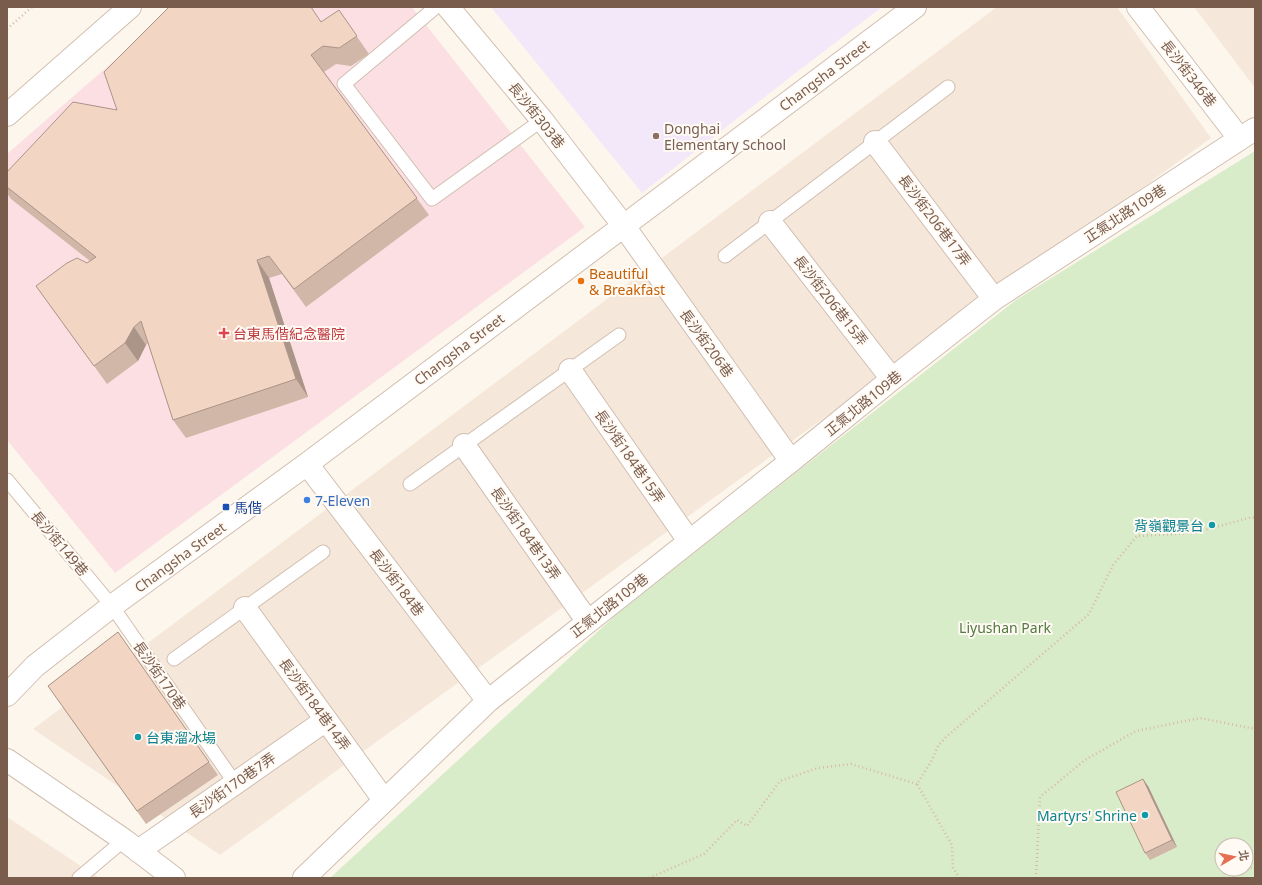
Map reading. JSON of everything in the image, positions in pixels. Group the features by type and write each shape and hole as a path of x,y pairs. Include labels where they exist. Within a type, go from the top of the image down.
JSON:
{"street":[{"path":"7,115 130,7"},
{"name":"長沙街303巷","path":"448,7 542,120 623,226"},
{"name":"Changsha Street","path":"7,695 34,666 112,606 307,464 915,7"},
{"name":"長沙街346巷","path":"1138,7 1247,133"},
{"name":"正氣北路109巷","path":"304,878 488,701 994,298 1247,133"},
{"name":"長沙街206巷17弄","path":"875,142 994,298"},
{"name":"長沙街206巷15弄","path":"770,222 892,379"},
{"name":"長沙街206巷","path":"623,226 791,461"},
{"name":"長沙街184巷15弄","path":"570,370 690,541"},
{"name":"長沙街184巷13弄","path":"464,445 588,622"},
{"name":"長沙街184巷","path":"307,464 488,701"},
{"name":"長沙街184巷14弄","path":"246,608 384,800"},
{"name":"長沙街170巷7弄","path":"131,845 235,783 326,720"},
{"path":"7,760 131,845 174,878"}],"lane":[{"path":"436,7 344,84 432,199 542,120"},
{"path":"725,256 948,87"},
{"path":"410,484 619,335"},
{"name":"長沙街149巷","path":"7,480 112,606"},
{"path":"174,659 323,552"},
{"name":"長沙街170巷","path":"112,606 235,783"},
{"path":"78,878 131,845"}],"path":[{"path":"7,29 32,7"},
{"path":"917,784 932,760 938,746 946,737 1089,614 1113,565 1137,536 1194,534 1252,517 1255,518"},
{"path":"1036,878 1040,797 1085,760 1136,731 1200,718 1255,729"},
{"path":"649,878 704,854 737,820 747,826 780,781 818,768 851,764 917,784 952,844 953,868 960,878"},
{"path":"1230,878 1255,866"}],"shaded area":[{"name":"台東馬偕紀念醫院","path":"176,7 412,7 585,227 115,573 7,440 7,154"},
{"name":"Donghai Elementary School","path":"491,7 882,7 642,193"},
{"path":"997,7 1117,7 1211,138 220,855 33,729"},
{"path":"1194,7 1255,7 1255,88"},
{"path":"7,817 99,878 7,878"}],"green space":[{"name":"Liyushan Park","path":"1255,151 1255,878 330,878 619,612 1016,300"}],"building":[{"path":"169,7 311,7 321,22 339,10 357,36 339,48 323,46 311,55 417,198 294,289 269,256 257,260 296,379 173,420 141,321 134,327 125,343 94,366 36,286 67,263 77,258 87,263 96,257 7,187 7,172 73,102 117,110 104,72"},
{"name":"台東溜冰場","path":"118,632 209,762 137,811 48,686"},
{"name":"Martyrs' Shrine","path":"1143,779 1172,840 1145,853 1116,792"}],"place":[{"name":"Donghai Elementary School","path":"656,136"},
{"name":"Beautiful & Breakfast","path":"581,281"},
{"name":"台東馬偕紀念醫院","path":"224,333"},
{"name":"7-Eleven","path":"307,500"},
{"name":"馬偕","path":"226,507"},
{"name":"背嶺觀景台","path":"1212,525"},
{"name":"台東溜冰場","path":"138,737"},
{"name":"Martyrs' Shrine","path":"1145,815"}]}
